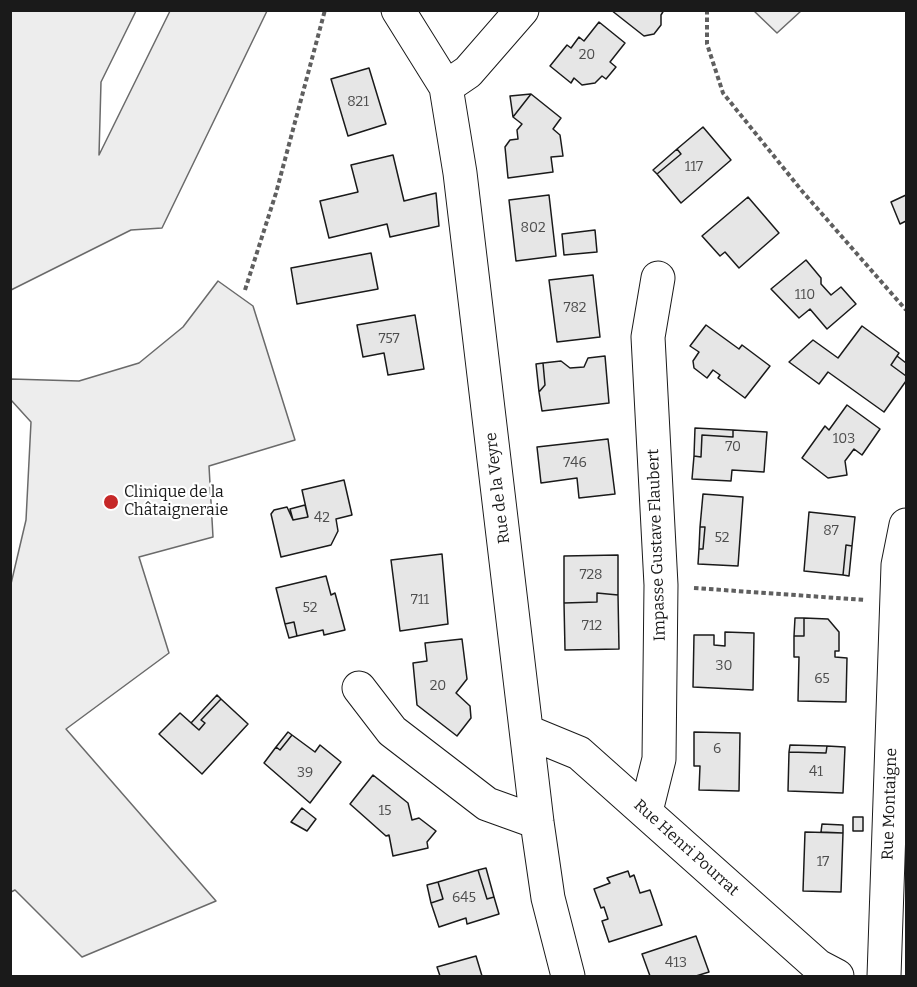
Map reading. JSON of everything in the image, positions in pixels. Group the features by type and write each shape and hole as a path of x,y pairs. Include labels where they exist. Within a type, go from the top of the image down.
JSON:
{"street":[{"name":"Rue de la Veyre","path":"398,10 446,87 460,173 537,822 548,898 568,976"},
{"path":"446,87 468,72 522,10"},
{"name":"Impasse Gustave Flaubert","path":"646,811 659,759 661,585 648,337 658,278"},
{"name":"Rue Montaigne","path":"884,976 896,602 898,565 906,525"},
{"path":"359,688 392,731 487,804 537,822"},
{"name":"Rue Henri Pourrat","path":"528,732 579,753 819,966 837,976"}],"path":[{"path":"245,290 276,193 325,10"},
{"path":"706,10 707,44 723,93 802,191 906,310"},
{"path":"661,585 896,602"}],"shaded area":[{"path":"11,10 136,11 101,82 99,155 170,11 267,11 162,228 131,230 11,290"},
{"path":"754,11 801,11 777,33"},
{"path":"218,281 253,306 295,440 209,466 213,537 139,557 169,653 66,729 216,901 82,957 15,890 11,892 10,588 26,520 31,422 11,400 11,379 79,381 139,363 183,327"}],"building":[{"path":"611,10 664,10 661,15 661,25 654,34 644,36"},
{"path":"599,22 625,43 610,62 616,67 606,79 602,76 595,83 582,85 574,78 571,83 550,66 567,45 571,48 579,37 584,41"},
{"path":"369,68 386,124 348,136 331,79"},
{"path":"531,94 513,117 510,96"},
{"path":"531,94 561,118 553,129 560,135 563,156 551,157 553,172 508,178 505,147 510,140 518,139 517,130 522,124 513,117"},
{"path":"703,127 731,160 681,203 657,174 681,154 677,149"},
{"path":"677,149 681,154 657,174 653,170"},
{"path":"393,155 404,201 436,193 439,226 390,237 387,224 329,238 320,201 358,192 351,165"},
{"path":"549,195 556,256 516,261 509,200"},
{"path":"906,195 906,221 900,224 891,202"},
{"path":"748,197 779,233 739,268 725,252 720,256 702,236"},
{"path":"595,230 597,252 564,255 562,234"},
{"path":"371,253 378,289 297,304 291,268"},
{"path":"806,260 831,295 841,287 856,304 827,329 810,309 799,318 771,289"},
{"path":"593,275 600,337 557,342 549,280"},
{"path":"415,315 424,369 388,375 384,353 363,357 357,325"},
{"path":"706,325 739,349 742,345 770,366 745,398 718,378 720,375 713,370 707,378 694,368 693,361 699,352 690,346"},
{"path":"862,326 899,353 891,365 906,376 906,381 884,412 828,372 819,384 789,362 813,340 838,358"},
{"path":"605,356 609,403 542,411 539,392 545,385 543,363 561,361 570,368 584,367 588,358"},
{"path":"897,356 906,363 906,376 891,365"},
{"path":"543,363 545,385 539,392 536,364"},
{"path":"847,405 880,429 862,455 854,449 845,461 847,475 828,478 802,458 825,426 829,430"},
{"path":"695,428 733,430 733,437 702,435 701,457 694,456"},
{"path":"733,430 767,432 764,472 732,470 731,481 692,479 694,456 701,457 702,435 733,437"},
{"path":"608,439 615,494 579,498 577,478 541,483 537,447"},
{"path":"344,480 352,515 336,519 338,531 331,545 281,557 271,514 274,510 287,507 293,520 308,517 302,490"},
{"path":"703,494 743,497 738,566 698,564 699,549 703,549 705,527 700,527"},
{"path":"305,505 308,517 293,520 290,509"},
{"path":"809,512 855,517 852,546 846,545 843,575 804,571"},
{"path":"700,527 705,527 703,549 699,549"},
{"path":"846,545 852,546 849,576 843,575"},
{"path":"442,554 448,624 400,631 391,560"},
{"path":"618,555 618,595 597,593 597,602 564,603 564,556"},
{"path":"326,576 331,595 335,593 345,630 324,635 323,630 297,636 294,622 285,624 276,588"},
{"path":"597,593 618,595 619,649 565,650 564,603 597,602"},
{"path":"795,618 804,618 804,636 794,636"},
{"path":"804,618 828,619 839,632 839,651 835,651 835,657 847,658 846,702 798,701 799,657 794,657 794,636 804,636"},
{"path":"294,622 297,636 289,638 285,624"},
{"path":"725,632 754,633 753,690 693,687 694,635 714,635 714,645 725,646"},
{"path":"462,639 467,679 456,693 470,706 471,718 457,736 417,705 413,663 427,661 425,643"},
{"path":"217,695 221,699 201,720 205,723 199,730 191,723"},
{"path":"221,699 248,724 202,774 159,734 180,713 199,730 205,723 201,720"},
{"path":"288,732 292,735 280,750 276,747"},
{"path":"694,732 740,733 739,791 699,790 700,766 694,766"},
{"path":"292,735 315,752 320,745 341,762 310,803 264,763 276,747 280,750"},
{"path":"790,745 827,746 826,753 789,752"},
{"path":"827,746 845,747 843,793 788,791 789,752 826,753"},
{"path":"373,775 408,803 412,820 419,818 436,831 427,842 428,848 393,856 389,835 386,836 350,804"},
{"path":"302,808 316,819 307,831 291,822"},
{"path":"853,817 863,817 863,831 853,831"},
{"path":"822,824 843,825 843,833 821,832"},
{"path":"805,832 843,833 841,892 803,891"},
{"path":"486,868 494,897 487,899 478,870"},
{"path":"478,870 487,899 494,897 499,914 467,924 466,918 439,927 431,903 443,899 438,882"},
{"path":"628,871 630,877 634,875 640,893 650,890 662,925 609,942 602,921 608,919 594,889 610,883 607,878"},
{"path":"438,882 443,899 431,903 427,885"},
{"path":"696,936 709,972 696,976 650,976 642,954"},
{"path":"476,956 482,976 440,976 437,967"}],"place":[{"name":"Clinique de la Châtaigneraie","path":"111,502"}]}
